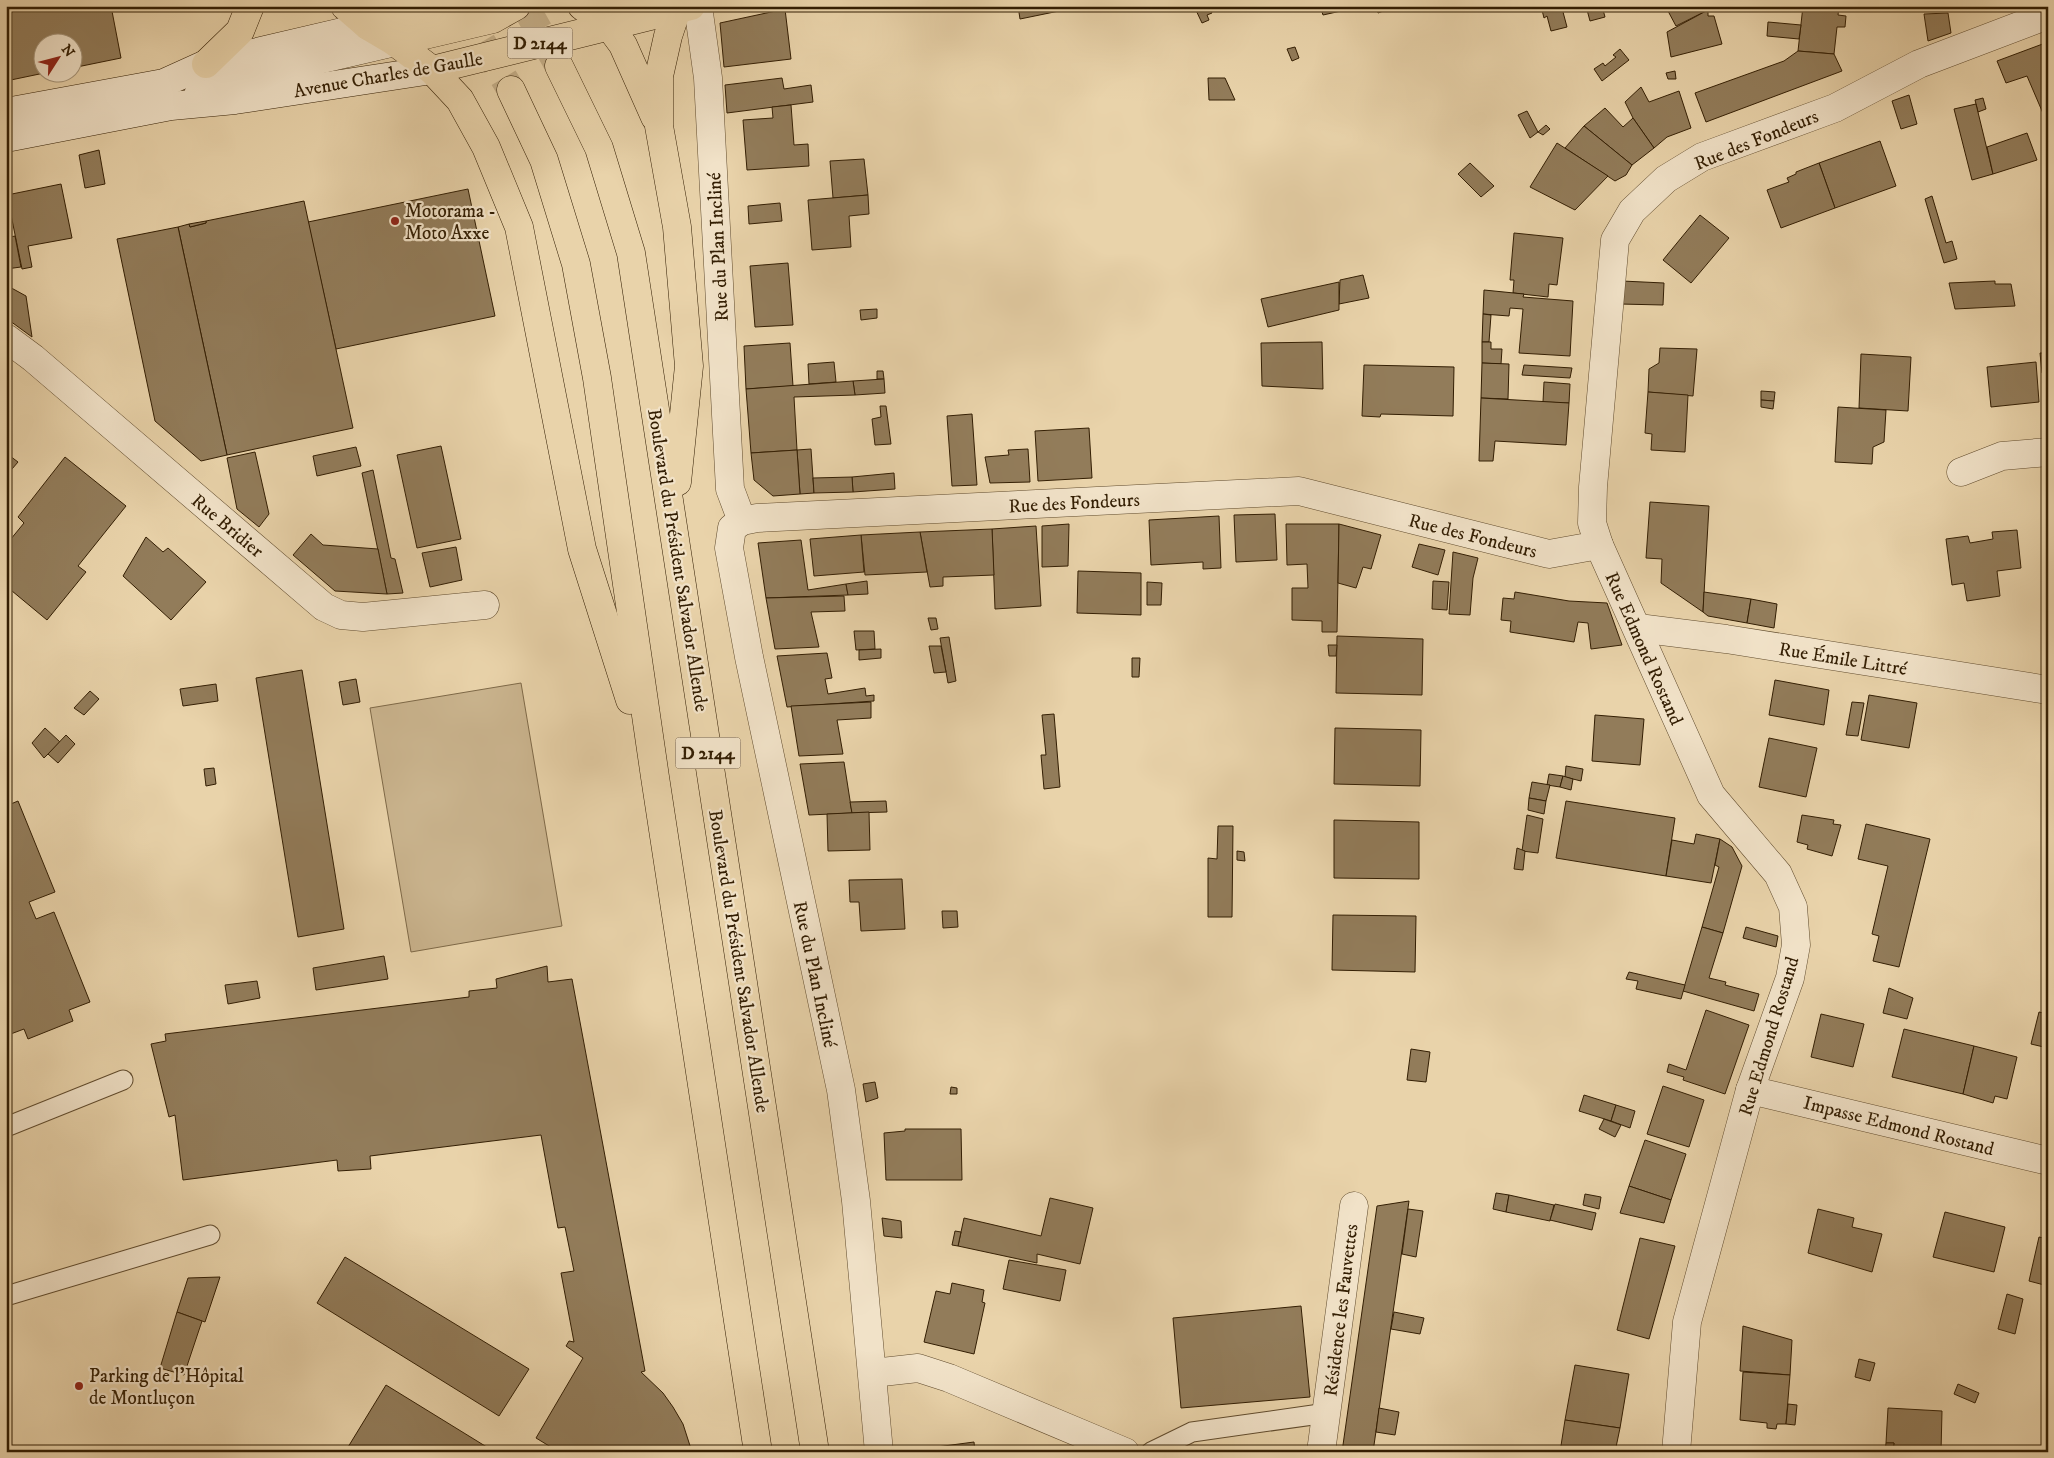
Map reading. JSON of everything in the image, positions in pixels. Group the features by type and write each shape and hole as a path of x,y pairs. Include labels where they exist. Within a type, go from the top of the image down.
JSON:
{"main road":[{"path":"206,64 240,31 250,6"},
{"path":"345,6 368,26 395,42 432,70 460,100 486,147 519,227 582,549 654,777"},
{"path":"368,26 459,6"},
{"name":"D 2144","path":"395,42 493,19 516,6"},
{"path":"460,100 474,49 487,38 600,13 689,7"},
{"path":"673,523 689,366 677,227 659,126 659,76 668,36 689,7"},
{"path":"600,13 623,45 659,126"},
{"name":"Avenue Charles de Gaulle","path":"432,70 471,60"},
{"name":"Boulevard du Président Salvador Allende","path":"559,66 599,148 631,253 815,1452"},
{"name":"D 2144","path":"511,90 544,160 576,264 597,378 654,777 758,1452"}],"street":[{"name":"Rue du Plan Incliné","path":"689,7 708,78 730,489 749,519 732,528 729,548 749,657 841,1090 856,1201 879,1452"},
{"name":"Rue des Fondeurs","path":"749,519 1299,491 1549,554 1599,545 1592,524 1593,487 1615,240 1632,211 1666,178 1702,157 1835,108 1919,64 2048,15"},
{"path":"6,112 164,83 206,64 368,26"},
{"name":"Avenue Charles de Gaulle","path":"171,106 236,79 395,42"},
{"name":"Avenue Charles de Gaulle","path":"6,138 171,106 235,100 432,70"},
{"name":"Rue Bridier","path":"6,338 33,358 324,607 341,615 363,617 485,604"},
{"path":"1962,472 2002,456 2048,452"},
{"name":"Rue Edmond Rostand","path":"1599,545 1638,628 1690,752 1711,796 1778,874 1793,907 1796,945 1790,978 1750,1090 1687,1322 1676,1452"},
{"name":"Rue Émile Littré","path":"1638,628 1726,639 2048,690"},
{"name":"Impasse Edmond Rostand","path":"1750,1090 2048,1161"},
{"name":"Résidence les Fauvettes","path":"1321,1452 1354,1206"},
{"path":"873,1373 918,1368 948,1378 1125,1452"}],"lane":[{"path":"6,1127 123,1080"},
{"path":"6,1296 210,1235"},
{"name":"Résidence les Fauvettes","path":"1151,1452 1192,1432 1327,1413"}],"shaded area":[{"path":"521,683 562,926 411,952 370,708"}],"building":[{"path":"6,6 111,6 121,58 82,66 82,32 32,32 32,76 6,81"},
{"path":"1018,6 1063,6 1064,10 1020,19"},
{"path":"1194,6 1209,6 1212,13 1207,15 1209,20 1202,23"},
{"path":"1320,6 1339,6 1341,11 1323,15"},
{"path":"1376,6 1397,6 1378,13"},
{"path":"1541,6 1583,6 1563,12 1567,27 1551,31 1547,16 1544,18"},
{"path":"1586,6 1602,6 1605,17 1590,21"},
{"path":"1676,6 1708,6 1708,10 1676,26 1668,11"},
{"path":"1803,6 1839,6 1838,15 1846,16 1845,27 1837,27 1834,54 1798,51"},
{"path":"785,9 791,59 724,67 720,23"},
{"path":"1708,10 1708,16 1714,16 1722,44 1671,57 1667,32"},
{"path":"1948,13 1951,33 1928,41 1924,14"},
{"path":"1768,22 1801,25 1799,39 1767,36"},
{"path":"2048,42 2048,125 2027,76 2006,83 1997,61"},
{"path":"1295,47 1299,58 1292,61 1287,49"},
{"path":"1620,49 1629,60 1602,81 1594,69 1603,63 1605,66 1616,57 1613,55"},
{"path":"1798,51 1834,54 1842,71 1706,122 1695,93 1784,61"},
{"path":"1675,71 1676,79 1668,79 1666,73"},
{"path":"782,78 784,89 811,85 813,102 727,113 725,85"},
{"path":"1208,78 1225,78 1235,100 1209,100"},
{"path":"1641,87 1649,102 1679,91 1691,128 1667,137 1654,148 1633,118 1625,102"},
{"path":"1909,95 1917,124 1901,129 1892,101"},
{"path":"1983,98 1986,109 1978,112 1975,100"},
{"path":"1976,104 1993,174 1972,180 1954,109"},
{"path":"791,105 794,145 808,144 809,166 747,170 743,120 773,118 772,107"},
{"path":"1605,108 1623,127 1633,118 1654,148 1632,165 1584,126"},
{"path":"1527,111 1538,132 1530,138 1518,115"},
{"path":"1546,125 1550,129 1543,135 1538,132"},
{"path":"1584,126 1632,165 1626,175 1615,181 1565,148"},
{"path":"2027,133 2037,160 1993,174 1987,147"},
{"path":"1880,141 1896,186 1835,208 1819,163"},
{"path":"1557,143 1608,176 1575,210 1530,187"},
{"path":"99,150 105,184 85,188 79,155"},
{"path":"864,159 868,195 833,198 830,161"},
{"path":"1470,163 1494,186 1481,197 1458,174"},
{"path":"1819,163 1835,208 1781,228 1767,190 1789,182 1787,178 1796,174 1796,172"},
{"path":"61,184 72,238 28,246 32,267 22,269 7,195"},
{"path":"468,189 495,316 336,349 308,222"},
{"path":"868,195 869,214 849,216 851,247 812,250 808,200"},
{"path":"1932,196 1946,243 1952,241 1957,259 1944,263 1925,199"},
{"path":"304,201 353,428 227,455 178,227 189,224 190,227 206,223 206,221"},
{"path":"780,203 782,221 749,224 748,206"},
{"path":"1700,215 1729,238 1691,283 1663,260"},
{"path":"206,221 206,223 190,227 189,224"},
{"path":"178,227 227,455 201,461 155,421 117,239"},
{"path":"1514,233 1563,238 1557,285 1549,284 1548,297 1513,293 1514,280 1510,280"},
{"path":"15,236 21,267 6,269 6,238"},
{"path":"788,263 793,325 755,327 750,266"},
{"path":"1363,275 1369,298 1339,304 1340,280"},
{"path":"1622,281 1664,283 1663,305 1620,304"},
{"path":"1995,281 1995,284 2011,284 2015,306 1955,309 1949,283"},
{"path":"1339,282 1339,310 1268,327 1261,299"},
{"path":"6,285 26,296 32,337 6,318"},
{"path":"1484,290 1524,294 1523,297 1573,301 1570,356 1519,353 1523,309 1510,308 1509,316 1483,314"},
{"path":"877,309 877,318 861,320 860,310"},
{"path":"1483,314 1491,315 1489,342 1482,342"},
{"path":"1322,342 1323,389 1262,386 1261,343"},
{"path":"1482,342 1491,342 1491,349 1502,349 1501,364 1482,363"},
{"path":"790,343 793,386 746,389 744,346"},
{"path":"1660,348 1697,349 1693,396 1648,392 1649,369 1659,363"},
{"path":"2040,353 2048,353 2048,372 2042,373"},
{"path":"1861,354 1911,357 1908,411 1859,408"},
{"path":"834,362 836,382 809,384 808,364"},
{"path":"2036,362 2039,402 1991,407 1987,367"},
{"path":"1482,363 1509,364 1508,399 1481,398"},
{"path":"1364,365 1454,367 1453,416 1381,414 1380,417 1362,416"},
{"path":"1524,365 1572,368 1570,378 1522,375"},
{"path":"877,371 883,371 884,379 877,379"},
{"path":"884,379 885,393 855,395 853,381"},
{"path":"853,381 855,395 794,397 797,450 751,453 746,389"},
{"path":"1544,382 1570,384 1569,403 1543,402"},
{"path":"1761,391 1775,392 1774,401 1761,400"},
{"path":"1648,392 1688,395 1685,452 1651,450 1652,434 1645,433"},
{"path":"1481,398 1569,403 1566,445 1495,441 1493,461 1479,461"},
{"path":"1761,400 1774,401 1773,409 1761,407"},
{"path":"880,406 886,406 891,444 875,445 872,419 881,417"},
{"path":"1838,407 1886,410 1884,442 1873,447 1872,464 1835,462"},
{"path":"972,414 977,485 952,486 947,416"},
{"path":"1089,428 1092,478 1038,481 1035,431"},
{"path":"441,446 461,539 417,548 397,455"},
{"path":"356,447 361,466 317,476 313,456"},
{"path":"811,449 814,493 800,494 797,450"},
{"path":"1028,449 1030,482 990,483 985,457 1009,455 1008,450"},
{"path":"797,450 800,494 773,496 754,480 751,453"},
{"path":"255,452 269,514 259,527 237,509 227,458"},
{"path":"6,453 18,462 6,476"},
{"path":"65,457 126,506 78,566 86,572 47,620 6,586 6,545 24,523 18,517"},
{"path":"373,470 391,558 395,559 403,593 387,594 362,473"},
{"path":"894,473 895,489 853,492 852,477"},
{"path":"852,477 853,492 814,493 813,478"},
{"path":"1650,502 1709,506 1703,612 1661,583 1662,559 1646,558"},
{"path":"1275,514 1277,560 1236,562 1234,515"},
{"path":"1219,516 1221,568 1203,569 1203,562 1151,565 1149,520"},
{"path":"1069,524 1068,566 1042,567 1042,526"},
{"path":"1286,524 1339,524 1337,632 1322,632 1322,621 1292,620 1292,588 1308,588 1307,564 1287,565"},
{"path":"1339,524 1381,535 1371,569 1363,567 1356,588 1338,583"},
{"path":"1036,526 1041,606 995,609 992,529"},
{"path":"992,529 994,575 943,577 943,586 930,587 920,532"},
{"path":"2017,530 2021,568 1997,571 2000,596 1967,601 1964,583 1952,585 1946,539 1968,536 1970,543 1993,539 1992,532"},
{"path":"920,532 927,572 865,575 861,535"},
{"path":"311,534 323,545 378,549 387,594 335,591 293,555"},
{"path":"861,535 864,572 814,576 810,539"},
{"path":"146,537 163,552 168,548 206,582 171,620 123,576"},
{"path":"801,540 808,590 846,584 848,595 766,598 758,543"},
{"path":"1419,544 1445,550 1438,575 1412,567"},
{"path":"456,547 462,580 430,587 422,553"},
{"path":"1453,552 1478,558 1473,578 1470,615 1449,614"},
{"path":"1078,571 1141,573 1141,615 1077,613"},
{"path":"867,581 868,594 848,595 846,584"},
{"path":"1433,581 1449,582 1447,610 1432,609"},
{"path":"1147,582 1162,583 1161,605 1147,605"},
{"path":"1515,592 1569,601 1607,603 1622,645 1591,649 1588,623 1578,622 1574,642 1510,632 1511,621 1501,620 1503,598 1514,599"},
{"path":"1704,592 1751,599 1747,623 1708,616 1703,612"},
{"path":"844,596 845,611 811,612 819,647 775,649 766,598"},
{"path":"1751,599 1777,604 1774,628 1747,623"},
{"path":"928,618 936,618 938,629 931,630"},
{"path":"854,631 874,631 875,649 856,650"},
{"path":"1337,636 1423,639 1422,695 1336,693"},
{"path":"949,637 956,681 948,683 940,638"},
{"path":"1328,645 1337,645 1336,656 1329,656"},
{"path":"929,646 941,646 946,672 934,673"},
{"path":"881,649 881,658 859,660 859,650"},
{"path":"827,653 832,678 825,679 828,694 865,688 866,696 874,695 874,701 787,707 777,656"},
{"path":"1132,658 1140,658 1139,677 1132,677"},
{"path":"302,670 344,929 298,937 256,678"},
{"path":"356,679 360,702 343,705 339,682"},
{"path":"1775,680 1829,690 1824,725 1769,715"},
{"path":"216,684 218,701 183,706 180,689"},
{"path":"90,691 99,699 84,715 74,708"},
{"path":"1869,695 1917,703 1909,748 1861,740"},
{"path":"871,702 871,718 837,720 843,754 799,756 791,706"},
{"path":"1852,702 1864,703 1858,736 1846,735"},
{"path":"1054,714 1060,787 1044,789 1041,755 1046,755 1042,715"},
{"path":"1595,715 1644,719 1640,765 1592,761"},
{"path":"45,728 60,742 44,758 32,743"},
{"path":"1335,728 1421,730 1420,786 1334,784"},
{"path":"66,735 75,744 58,763 48,754"},
{"path":"1769,738 1817,748 1806,797 1759,787"},
{"path":"844,762 852,813 809,815 800,764"},
{"path":"1566,766 1583,769 1581,781 1565,777"},
{"path":"214,768 216,784 206,786 204,769"},
{"path":"1549,774 1563,776 1560,787 1547,785"},
{"path":"1563,776 1573,779 1571,790 1560,787"},
{"path":"1532,782 1550,785 1546,801 1529,798"},
{"path":"1529,798 1546,801 1544,814 1528,810"},
{"path":"18,801 55,892 29,902 36,919 54,912 90,1002 69,1010 73,1021 28,1039 24,1029 8,1035 6,1030 6,806"},
{"path":"886,801 887,812 852,813 850,802"},
{"path":"1566,801 1675,818 1666,876 1556,858"},
{"path":"869,812 870,850 828,851 827,814"},
{"path":"1527,815 1543,819 1538,853 1522,851"},
{"path":"1802,815 1834,820 1833,824 1841,825 1832,856 1807,849 1808,845 1797,842"},
{"path":"1334,820 1419,822 1419,879 1334,878"},
{"path":"1866,824 1930,839 1899,967 1873,961 1879,936 1872,934 1888,866 1858,859"},
{"path":"1218,826 1233,826 1232,917 1208,917 1208,858 1217,859"},
{"path":"1696,834 1720,839 1711,883 1666,876 1672,840 1694,844"},
{"path":"1720,839 1732,847 1742,866 1723,933 1702,927 1719,867 1715,865"},
{"path":"1517,848 1525,851 1523,870 1514,869"},
{"path":"1237,851 1244,852 1245,861 1237,860"},
{"path":"902,879 905,929 861,931 859,902 850,902 849,880"},
{"path":"942,911 957,911 958,927 943,928"},
{"path":"1333,915 1416,916 1415,972 1332,970"},
{"path":"1702,927 1723,933 1709,978 1726,982 1725,985 1759,994 1754,1011 1683,991"},
{"path":"1746,927 1778,936 1776,947 1743,938"},
{"path":"384,956 388,979 316,990 313,968"},
{"path":"547,966 548,982 572,979 645,1371 641,1372 663,1393 673,1407 683,1424 692,1452 559,1452 536,1438 583,1358 566,1346 569,1341 574,1342 561,1273 574,1271 565,1227 558,1228 541,1135 370,1156 371,1169 338,1171 337,1160 183,1180 175,1115 169,1117 151,1044 166,1041 165,1034 469,997 469,991 497,988 496,979"},
{"path":"1629,972 1685,985 1681,999 1636,989 1638,981 1626,979"},
{"path":"257,981 260,998 228,1004 225,985"},
{"path":"1889,988 1913,998 1907,1019 1883,1013"},
{"path":"1706,1010 1749,1025 1725,1094 1683,1080 1684,1077 1667,1072 1669,1064 1686,1070"},
{"path":"2039,1012 2048,1014 2048,1048 2031,1044"},
{"path":"1821,1014 1864,1024 1853,1067 1811,1057"},
{"path":"1904,1029 1974,1046 1963,1094 1892,1077"},
{"path":"1974,1046 2017,1057 2007,1099 1995,1096 1993,1103 1963,1094"},
{"path":"1411,1049 1430,1052 1426,1082 1407,1080"},
{"path":"875,1082 878,1098 866,1102 863,1084"},
{"path":"1663,1086 1704,1100 1689,1147 1647,1134"},
{"path":"951,1087 957,1088 957,1094 950,1094"},
{"path":"1584,1095 1616,1105 1611,1121 1579,1111"},
{"path":"1616,1105 1635,1111 1630,1128 1611,1121"},
{"path":"1604,1119 1621,1125 1615,1137 1599,1129"},
{"path":"905,1129 961,1129 962,1180 886,1180 884,1133 905,1131"},
{"path":"1645,1140 1686,1154 1671,1200 1629,1186"},
{"path":"1629,1186 1671,1200 1664,1223 1620,1213"},
{"path":"1496,1193 1509,1195 1506,1212 1493,1209"},
{"path":"1585,1194 1601,1197 1599,1209 1583,1205"},
{"path":"1509,1195 1554,1205 1550,1221 1506,1212"},
{"path":"1050,1198 1093,1208 1080,1264 1037,1254 1037,1263 958,1246 964,1218 1041,1236"},
{"path":"1409,1201 1373,1452 1342,1452 1377,1206"},
{"path":"1555,1204 1596,1213 1592,1230 1550,1220"},
{"path":"1408,1209 1423,1211 1416,1257 1402,1254"},
{"path":"1818,1209 1854,1218 1852,1227 1882,1234 1872,1272 1808,1253"},
{"path":"1945,1212 2005,1227 1994,1272 1933,1257"},
{"path":"882,1218 901,1221 902,1238 884,1236"},
{"path":"955,1231 961,1232 958,1246 952,1245"},
{"path":"2039,1237 2048,1239 2048,1286 2029,1281"},
{"path":"1640,1238 1675,1246 1649,1339 1617,1330"},
{"path":"345,1257 529,1369 499,1416 317,1303"},
{"path":"1009,1260 1066,1270 1060,1301 1003,1289"},
{"path":"220,1277 205,1322 177,1312 188,1278"},
{"path":"952,1283 984,1290 982,1302 985,1303 974,1354 924,1342 936,1291 950,1294"},
{"path":"2007,1294 2023,1299 2015,1334 1998,1329"},
{"path":"1301,1306 1310,1397 1181,1408 1173,1318"},
{"path":"177,1312 202,1321 184,1375 160,1368"},
{"path":"1394,1312 1424,1318 1420,1334 1391,1329"},
{"path":"1743,1326 1792,1340 1790,1375 1740,1371"},
{"path":"1859,1359 1875,1363 1870,1381 1855,1377"},
{"path":"1575,1365 1629,1374 1620,1428 1565,1420"},
{"path":"1743,1372 1790,1375 1786,1424 1777,1424 1776,1429 1767,1428 1767,1423 1740,1420"},
{"path":"1958,1384 1979,1393 1975,1403 1954,1394"},
{"path":"386,1385 490,1449 488,1452 345,1452"},
{"path":"1788,1404 1797,1405 1795,1425 1786,1424"},
{"path":"1379,1408 1399,1412 1395,1435 1376,1432"},
{"path":"1888,1408 1942,1411 1941,1452 1893,1452 1894,1443 1886,1443"},
{"path":"1565,1420 1620,1428 1615,1452 1560,1452"},
{"path":"974,1442 975,1452 930,1452 929,1448"},
{"path":"1886,1443 1894,1443 1893,1452 1885,1452"}],"tunnel":[{"path":"460,6 511,90"},
{"path":"525,6 557,63"}],"place":[{"name":"Motorama - Moto Axxe","path":"395,221"},
{"name":"Parking de l'Hôpital de Montluçon","path":"79,1386"}]}
